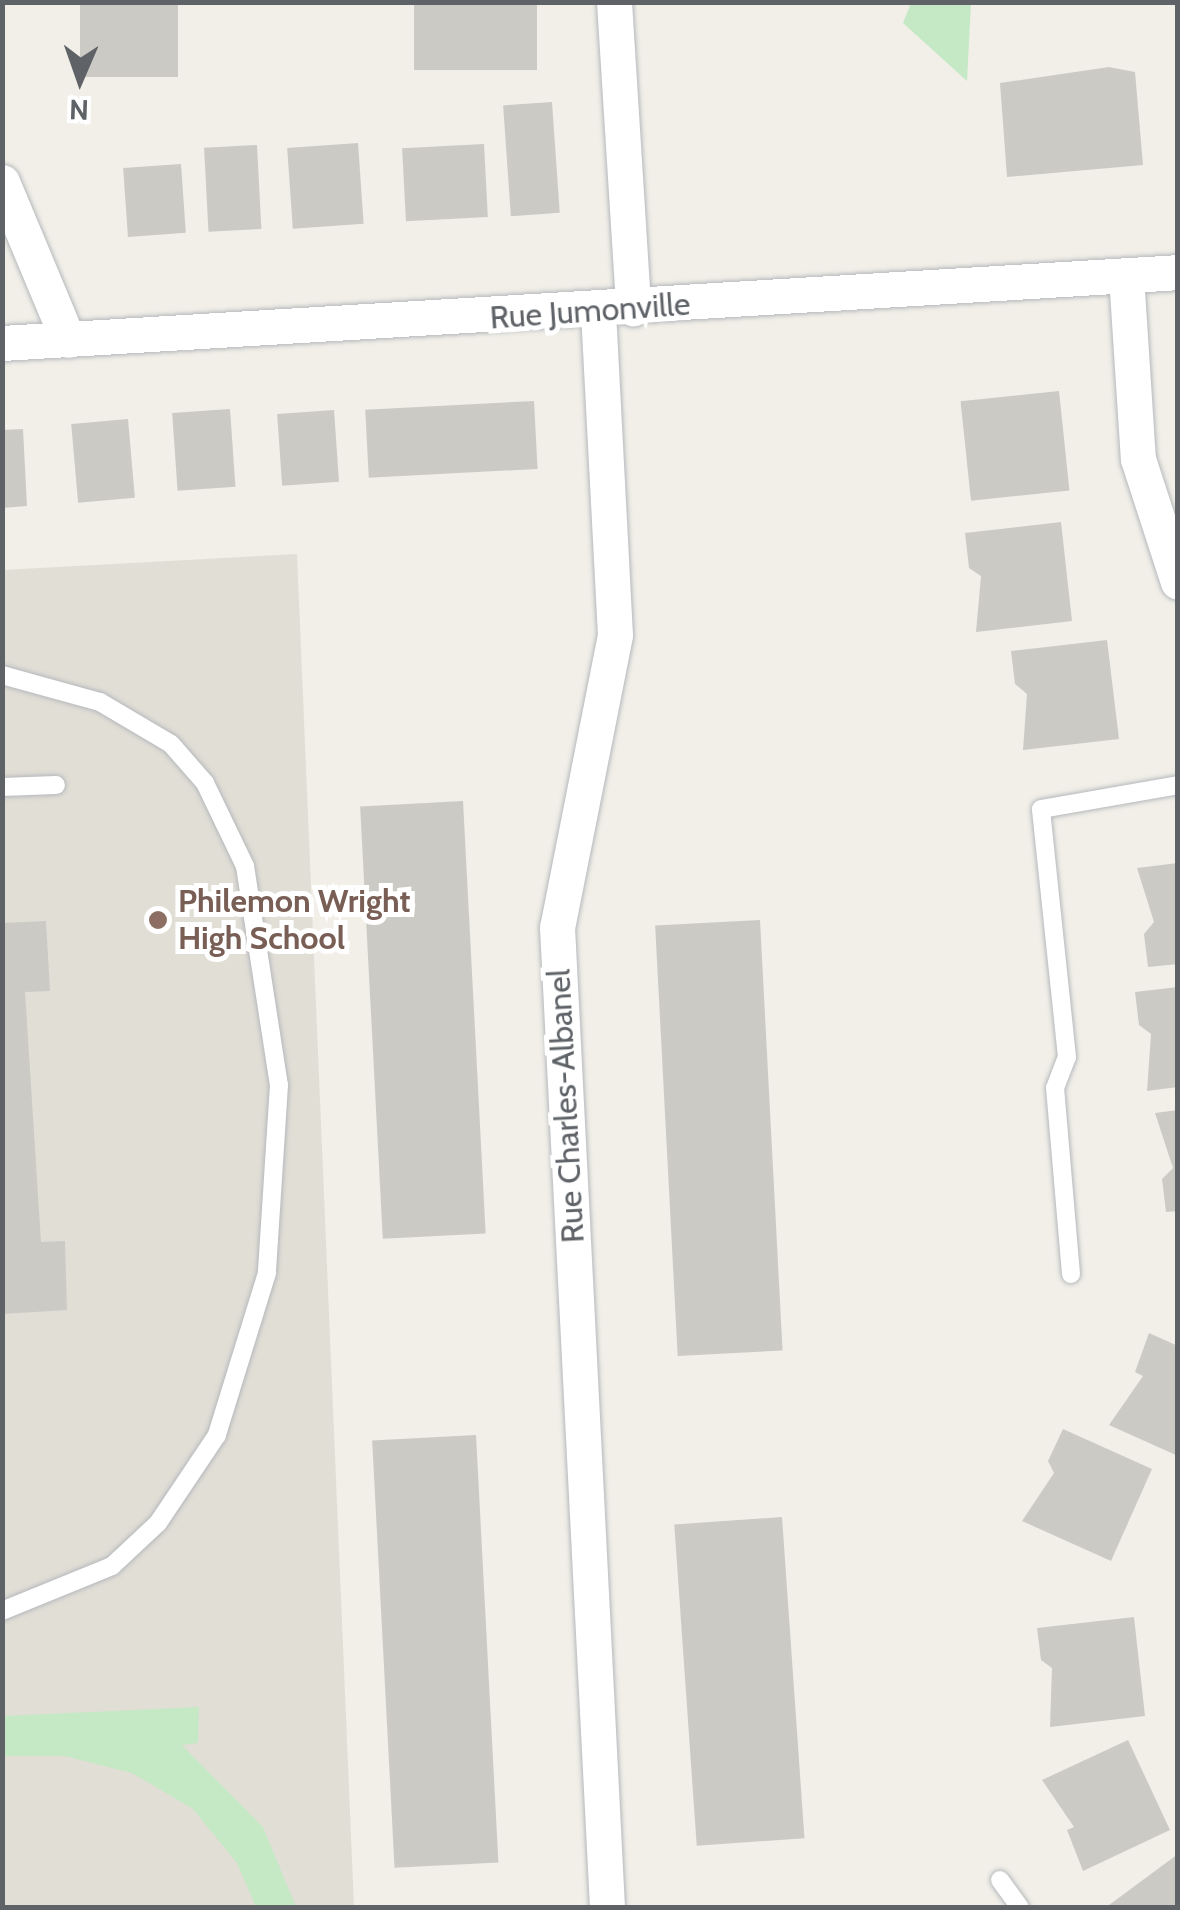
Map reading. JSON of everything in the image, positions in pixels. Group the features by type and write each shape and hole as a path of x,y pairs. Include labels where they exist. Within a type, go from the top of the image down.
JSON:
{"street":[{"name":"Rue Charles-Albanel","path":"607,1908 557,927 615,635 614,2"},
{"path":"2,182 68,340"},
{"name":"Rue Jumonville","path":"2,343 616,310 1178,272"},
{"path":"1126,275 1138,459 1175,570"}],"lane":[{"path":"2,675 100,702 172,744 232,823 258,924 279,1085 267,1273 217,1435 158,1524 112,1566 2,1611"},
{"path":"2,786 56,785"},
{"path":"1071,1274 1055,1088 1066,1057 1041,809 1178,785"},
{"path":"1000,1880 1020,1908"}],"shaded area":[{"name":"Philemon Wright High School","path":"297,554 354,1907 3,1908 3,570"}],"green space":[{"path":"911,3 971,3 967,81 903,23"},
{"path":"199,1707 198,1743 182,1745 263,1827 296,1907 256,1907 237,1863 193,1809 132,1773 65,1756 3,1756 3,1716"}],"building":[{"path":"80,2 178,2 178,77 80,77"},
{"path":"414,2 537,2 537,70 414,70"},
{"path":"1109,67 1135,72 1143,165 1007,177 1000,83"},
{"path":"552,102 560,213 511,216 503,105"},
{"path":"358,143 364,224 293,229 287,148"},
{"path":"484,144 488,217 406,221 402,148"},
{"path":"257,145 261,229 208,232 204,148"},
{"path":"181,164 186,233 128,237 123,168"},
{"path":"1059,391 1069,490 971,501 961,401"},
{"path":"534,401 538,469 369,478 365,410"},
{"path":"230,409 235,487 178,491 172,413"},
{"path":"334,410 339,482 282,486 277,414"},
{"path":"128,419 135,498 78,503 71,424"},
{"path":"23,429 27,506 2,508 2,430"},
{"path":"1061,522 1072,621 976,632 981,576 969,568 965,533"},
{"path":"1107,640 1119,739 1023,750 1027,694 1015,684 1011,651"},
{"path":"463,801 486,1233 383,1239 360,806"},
{"path":"1178,863 1178,964 1148,967 1144,934 1154,922 1137,868"},
{"path":"760,920 783,1350 678,1356 655,925"},
{"path":"46,921 50,991 25,992 41,1242 65,1241 67,1310 2,1314 2,923"},
{"path":"1178,987 1178,1087 1147,1091 1151,1034 1139,1025 1135,992"},
{"path":"1178,1110 1178,1211 1166,1212 1162,1179 1173,1168 1155,1113"},
{"path":"1149,1333 1178,1346 1178,1456 1109,1425 1143,1376 1135,1372"},
{"path":"1063,1429 1152,1469 1111,1561 1022,1521 1054,1473 1048,1461"},
{"path":"476,1435 498,1862 395,1868 372,1440"},
{"path":"782,1517 804,1838 697,1846 674,1525"},
{"path":"1134,1617 1145,1716 1050,1727 1052,1668 1041,1660 1037,1628"},
{"path":"1128,1740 1170,1830 1083,1871 1067,1830 1074,1827 1042,1780"},
{"path":"1178,1854 1178,1908 1105,1908"}],"place":[{"name":"Philemon Wright High School","path":"158,920"}]}
